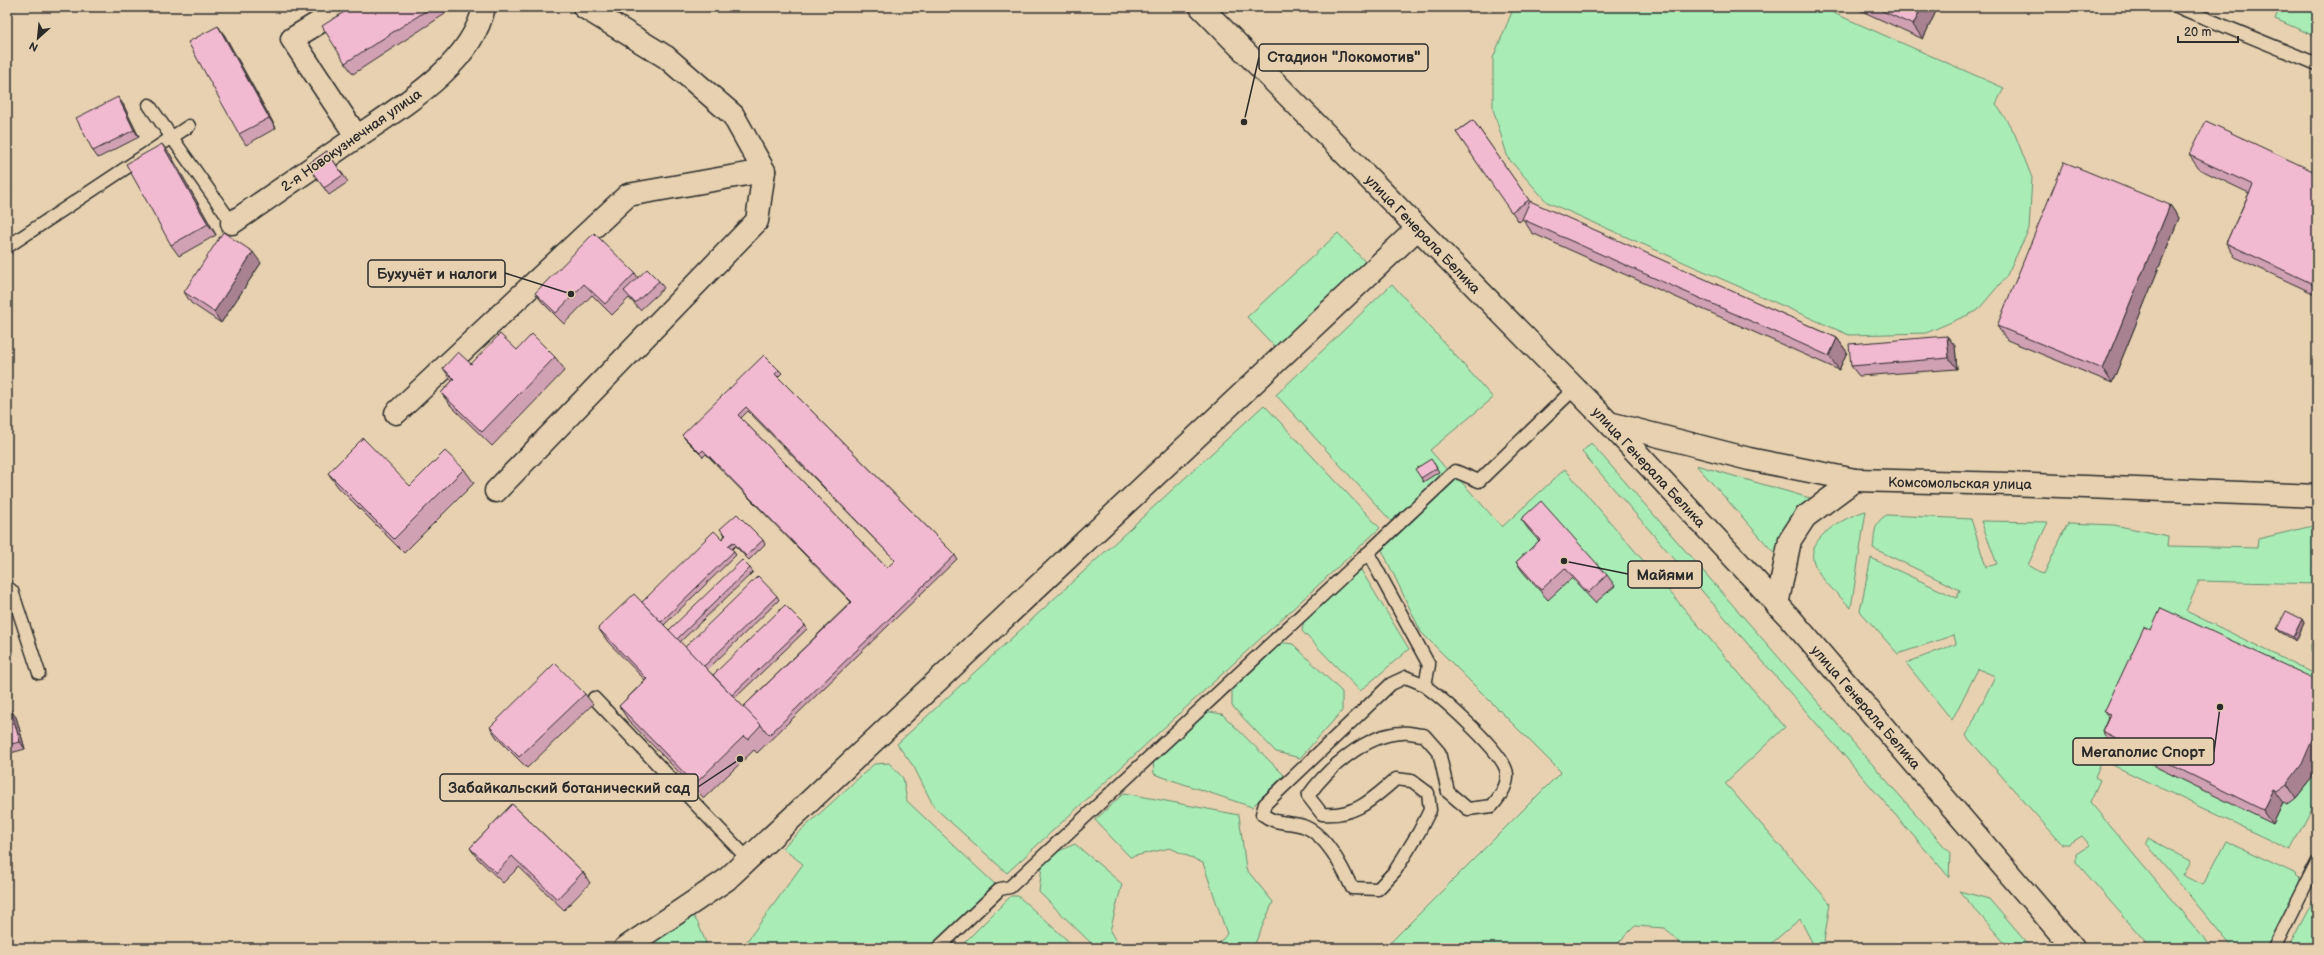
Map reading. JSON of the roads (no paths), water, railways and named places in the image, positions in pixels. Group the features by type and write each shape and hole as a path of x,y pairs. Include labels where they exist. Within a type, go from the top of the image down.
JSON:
{"street":[{"path":"344,7 292,39 356,137"},
{"name":"2-я Новокузнечная улица","path":"232,223 410,101 453,64 481,22 484,7"},
{"path":"496,491 757,221 764,171 733,115 666,57 584,7"},
{"name":"улица Генерала Белика","path":"1201,7 1609,423 1778,605 2073,948"},
{"path":"396,413 628,195 764,171"},
{"path":"626,948 726,880 1418,228"},
{"name":"Комсомольская улица","path":"1609,423 1749,459 1855,480 2009,484 2317,496"},
{"path":"1778,605 1790,540 1805,517 1855,480"}],"lane":[{"path":"2178,7 2317,64"},
{"path":"150,105 232,223"},
{"path":"7,247 189,126"},
{"path":"938,948 1000,889 1010,887 1455,471 1479,481 1574,389"},
{"path":"1368,553 1429,665 1424,685"},
{"path":"7,588 12,591 40,673"},
{"path":"1406,677 1424,685 1489,744 1502,760 1508,774 1502,793 1492,806 1468,809 1448,792 1439,752 1424,735 1402,733 1377,738 1346,757 1320,778 1308,796 1322,814 1338,816 1365,806 1396,779 1412,781 1428,793 1430,810 1395,871 1378,889 1352,888 1343,870 1320,838 1303,826 1270,820 1262,814 1265,804 1391,684 1406,677"},
{"path":"594,698 748,859"},
{"path":"2274,948 2317,862"}],"place":[{"name":"Стадион \"Локомотив\"","path":"1244,122"},
{"name":"Бухучёт и налоги","path":"571,294"},
{"name":"Майями","path":"1564,561"},
{"name":"Мегаполис Спорт","path":"2220,707"},
{"name":"Забайкальский ботанический сад","path":"740,759"}]}
